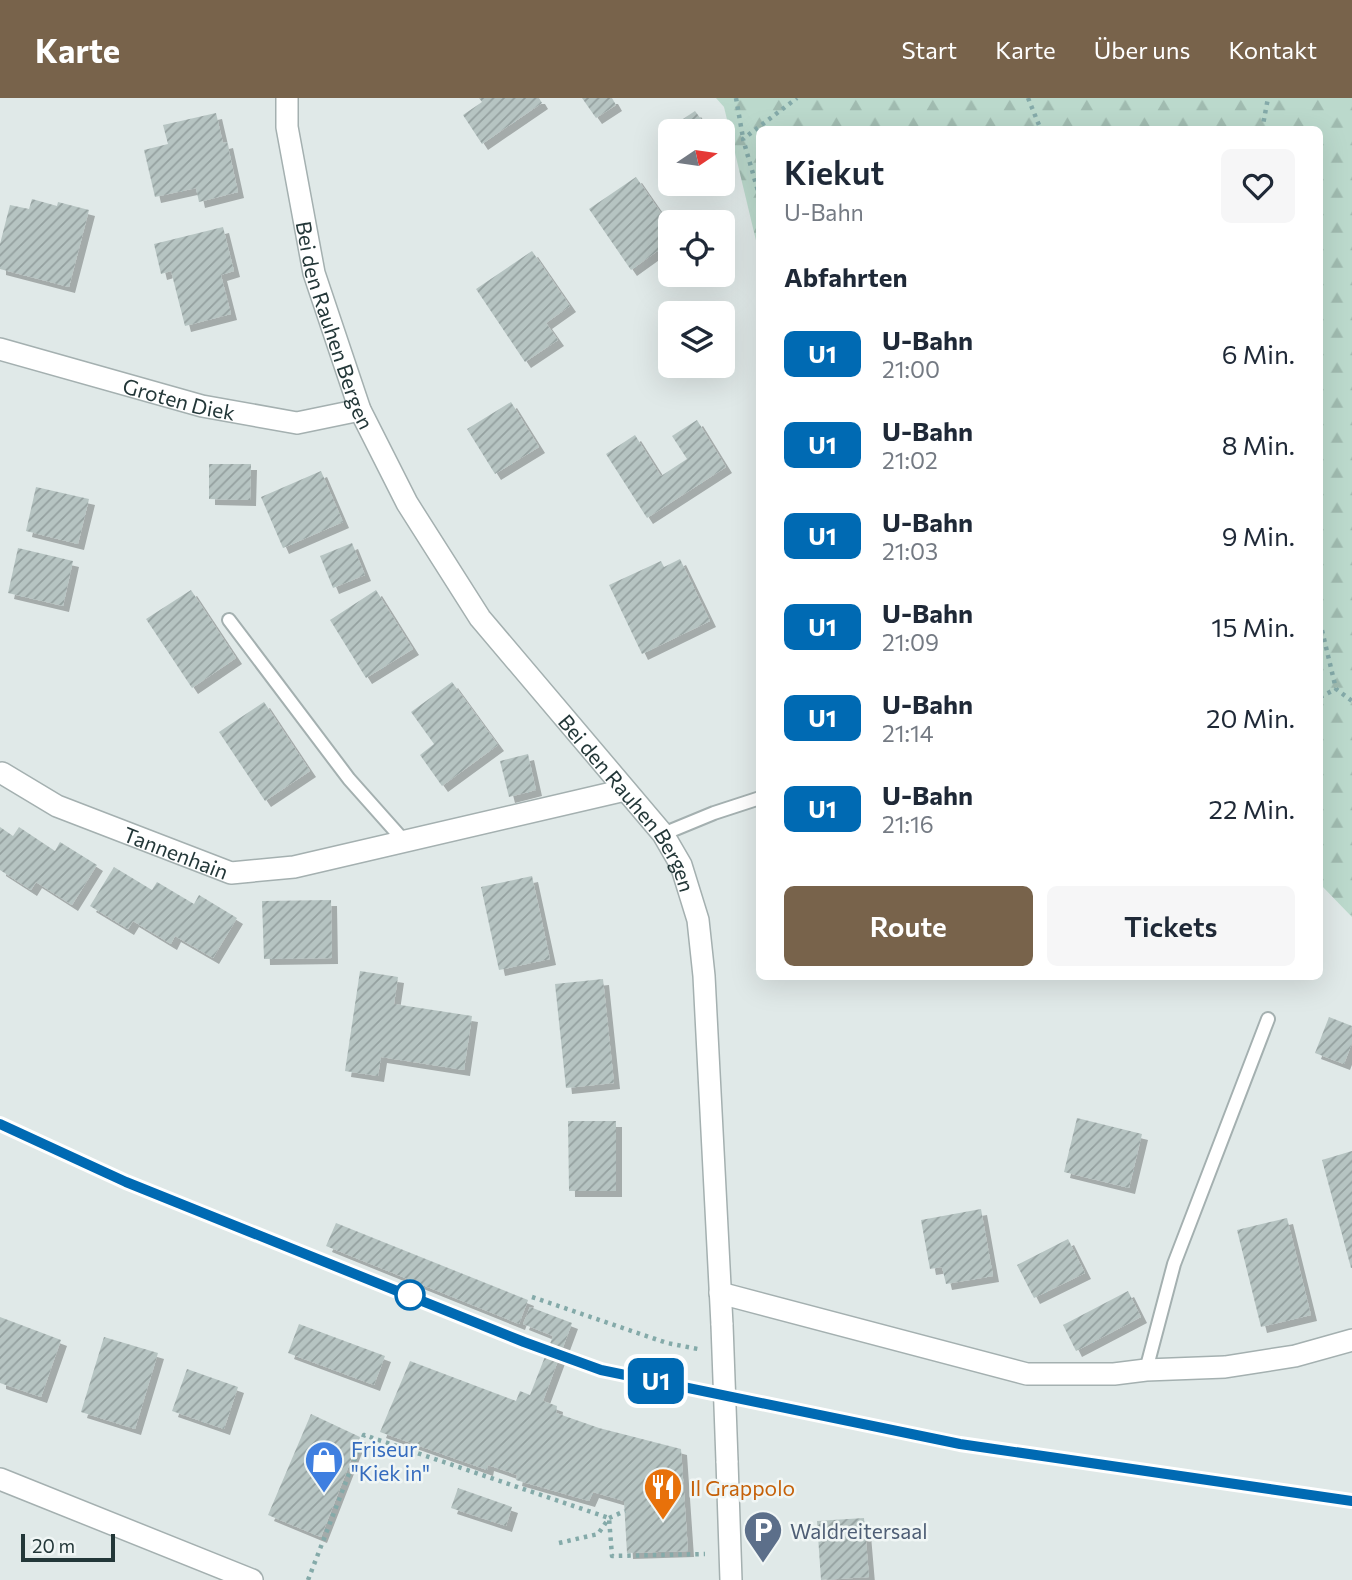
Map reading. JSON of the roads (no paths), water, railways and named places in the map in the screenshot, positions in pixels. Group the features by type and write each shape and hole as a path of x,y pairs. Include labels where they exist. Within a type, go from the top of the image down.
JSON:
{"street":[{"name":"Bei den Rauhen Bergen","path":"287,98 287,127 314,273 360,410 407,503 480,618 663,834 681,865 698,920 704,976 722,1325 732,1580"},
{"name":"Groten Diek","path":"0,349 202,406 296,423 360,410"},
{"name":"Tannenhain","path":"2,773 57,806 231,873 294,867 625,790"},
{"path":"720,1293 1027,1374 1114,1374 1225,1367 1295,1356 1352,1340"},
{"path":"0,1479 252,1580"}],"lane":[{"path":"229,620 349,779 405,842"},
{"path":"663,834 756,799"},
{"path":"1146,1370 1174,1264 1268,1018"}],"railway":[{"path":"0,1124 126,1182 524,1343 601,1370 960,1444 1352,1501"}],"metro line":[{"name":"U1","path":"0,1124 126,1182 524,1342 601,1370 960,1444 1352,1501"}],"place":[{"name":"Friseur \"Kiek in\"","path":"324,1494"},
{"name":"Il Grappolo","path":"663,1521"},
{"name":"Waldreitersaal","path":"763,1564"}]}
